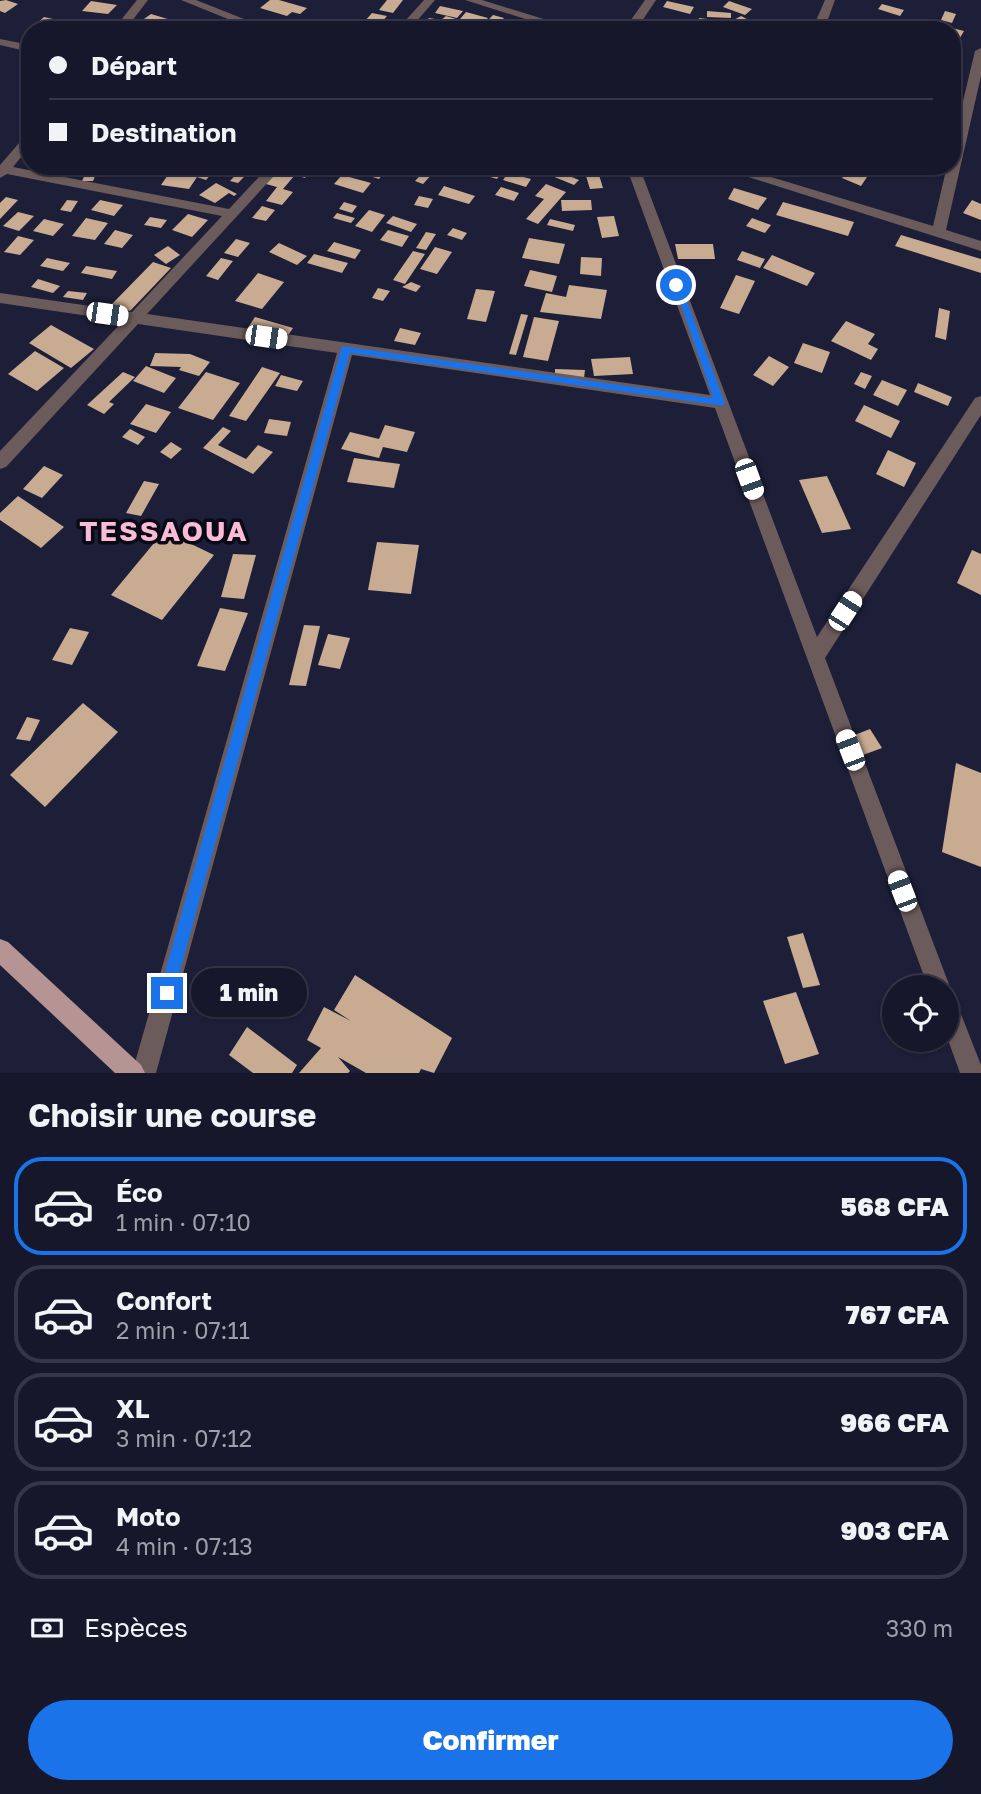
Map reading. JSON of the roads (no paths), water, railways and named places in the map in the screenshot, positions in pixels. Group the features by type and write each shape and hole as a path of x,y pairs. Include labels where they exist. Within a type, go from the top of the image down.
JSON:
{"main road":[{"path":"0,950 133,1073"}],"street":[{"path":"126,21 143,0"},
{"path":"186,0 242,21"},
{"path":"411,21 430,0"},
{"path":"470,0 505,5 549,21"},
{"path":"636,21 651,0"},
{"path":"822,21 830,0"},
{"path":"0,41 21,46"},
{"path":"961,136 981,51"},
{"path":"1,171 21,148"},
{"path":"1,171 21,175"},
{"path":"23,175 233,214"},
{"path":"0,462 269,175"},
{"path":"635,175 934,975"},
{"path":"770,175 981,246"},
{"path":"938,233 952,175"},
{"path":"0,299 720,403"},
{"path":"144,1073 346,349"},
{"path":"815,657 981,402"},
{"path":"959,1039 972,1073"}],"district":[{"name":"TESSAOUA","path":"164,531"}]}
